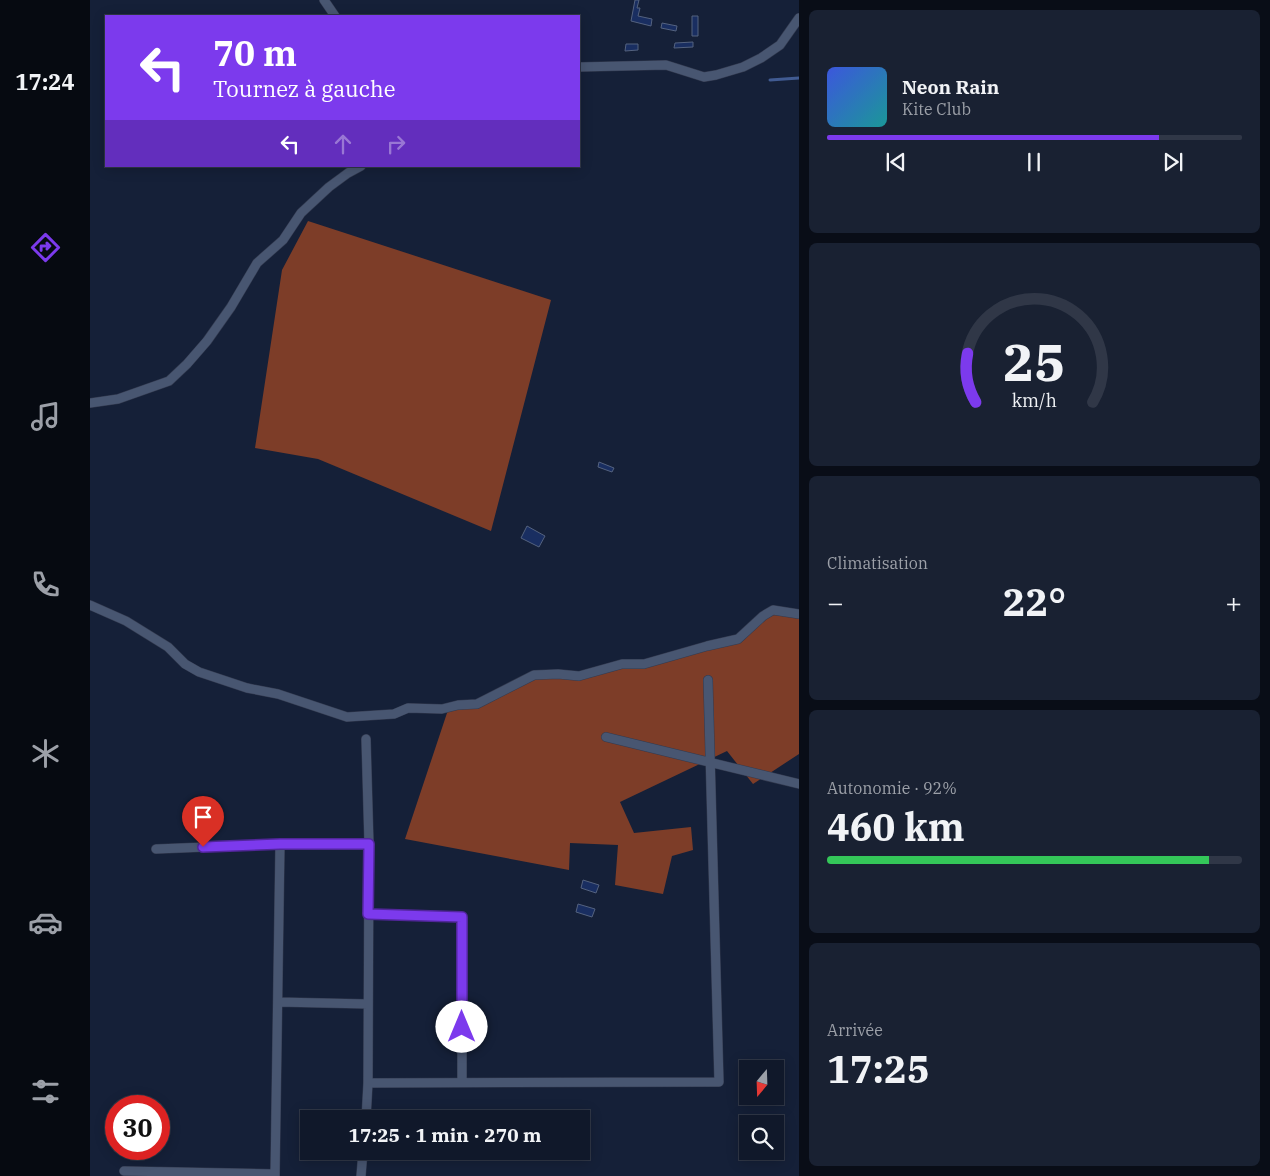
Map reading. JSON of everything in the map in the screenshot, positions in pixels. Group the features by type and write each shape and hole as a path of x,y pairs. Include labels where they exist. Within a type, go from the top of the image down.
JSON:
{"street":[{"path":"324,0 334,15"},
{"path":"580,67 666,65 704,77 716,75 743,67 780,45 799,18"},
{"path":"90,403 118,399 168,381 188,364 208,341 231,308 257,264 283,240 301,213 329,187 359,167"},
{"path":"90,605 126,621 168,646 185,664 200,672 247,688 278,694 347,717 394,714 408,708 442,709 458,705 477,704 534,675 558,674 579,676 622,664 644,664 738,639 763,616 773,610 799,614"},
{"path":"368,1083 719,1082 708,680"},
{"path":"606,737 799,784"},
{"path":"366,739 369,844 366,1110"},
{"path":"156,849 280,844 369,844"},
{"path":"124,1171 275,1175 280,844"},
{"path":"368,914 462,917 462,1082"},
{"path":"278,1002 368,1004"},
{"path":"362,1176 363,1160"}],"shaded area":[{"path":"308,221 551,300 491,531 318,459 255,448 282,270"},
{"path":"773,610 799,614 799,754 753,784 727,751 620,802 634,833 691,827 693,850 672,856 663,894 615,885 618,845 570,843 569,870 405,839 449,707 477,704 534,675 579,676 738,639"}],"building":[{"path":"635,0 639,0 638,16 652,19 651,26 631,21"},
{"path":"692,16 698,16 698,36 692,36"},
{"path":"662,23 677,26 676,31 661,28"},
{"path":"693,42 693,47 674,48 675,43"},
{"path":"626,44 638,44 638,50 625,51"},
{"path":"599,462 614,468 612,472 598,467"},
{"path":"527,526 545,536 539,547 521,538"},
{"path":"583,880 599,885 596,893 581,888"},
{"path":"578,904 595,909 592,917 576,912"}],"waterway":[{"path":"770,80 799,78"}],"route":[{"path":"203,847 280,844 369,844 368,914 462,917 462,1027"}]}
